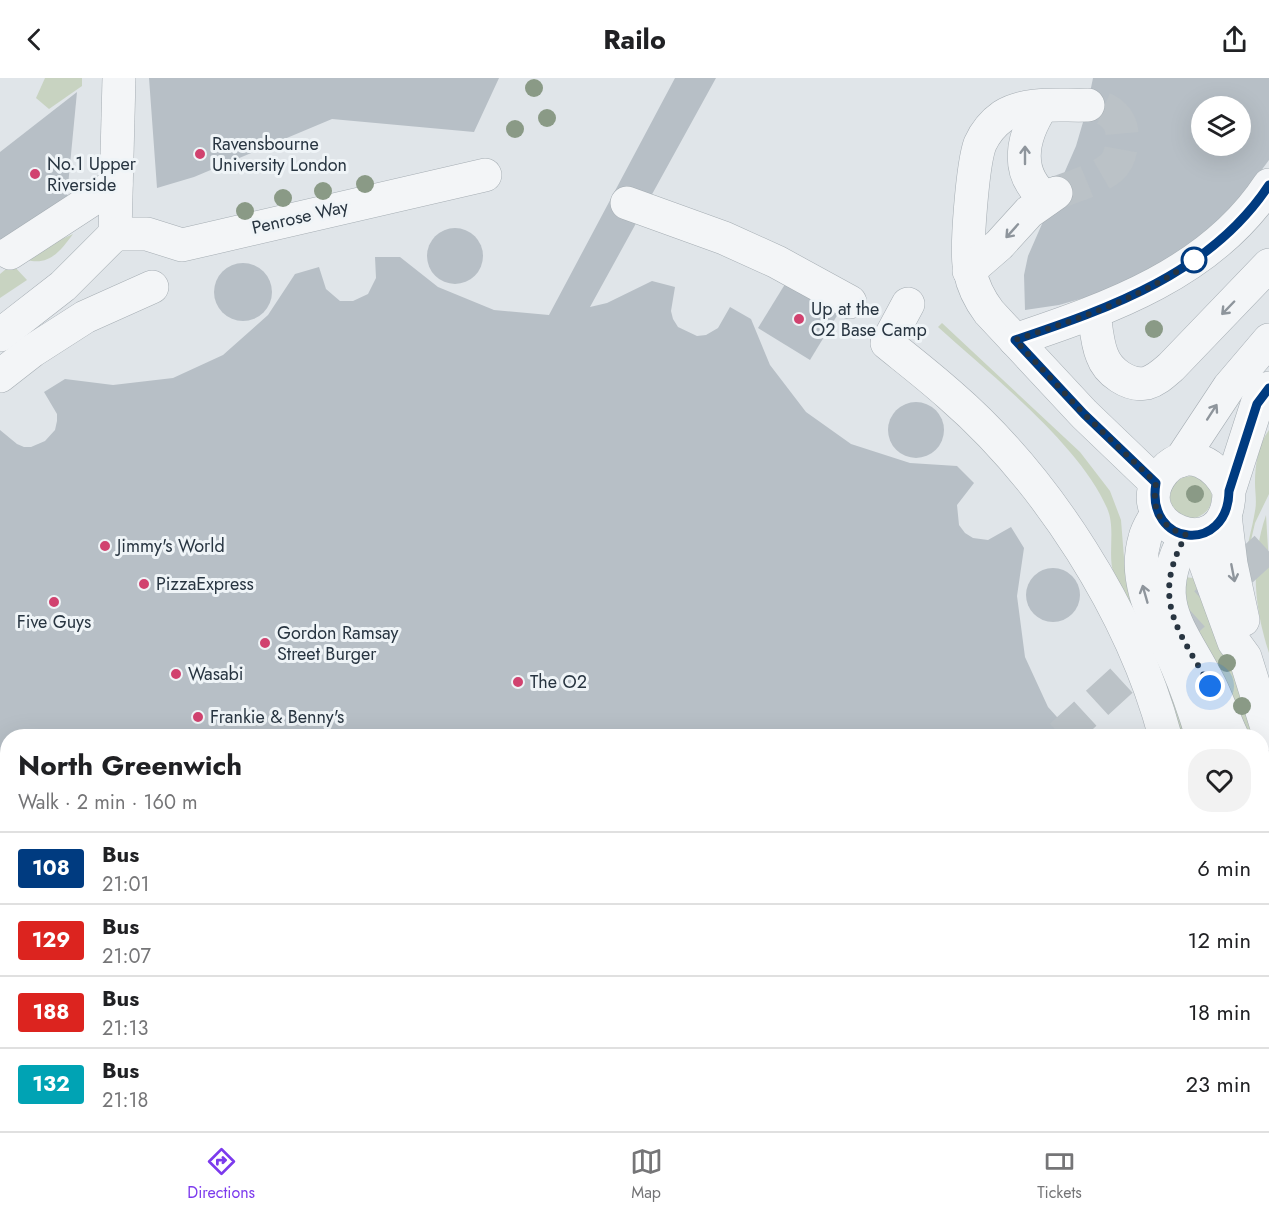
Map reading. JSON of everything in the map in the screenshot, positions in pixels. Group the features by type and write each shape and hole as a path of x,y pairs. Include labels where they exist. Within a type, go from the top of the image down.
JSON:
{"street":[{"path":"0,335 63,286 115,234 119,78"},
{"path":"1088,105 1028,107 1004,116 986,134 977,156 969,238 969,271 980,300 1157,498 1164,523 1174,531 1192,538 1234,642 1245,657 1267,729"},
{"path":"969,271 999,245 1029,212 1052,196 1034,190 1025,164 1024,151 1027,135 1042,106"},
{"name":"Penrose Way","path":"115,234 147,234 182,245 485,175"},
{"path":"10,253 116,184"},
{"path":"1015,340 1094,313 1174,274 1222,240 1269,185"},
{"path":"627,203 724,238 850,302"},
{"path":"1094,313 1101,355 1107,365 1125,380 1147,383 1171,367 1269,266"},
{"path":"0,308 63,286"},
{"path":"0,376 32,351 85,317 152,287"},
{"path":"908,304 886,343 951,396 1001,446 1043,496 1080,550 1110,602 1142,667 1164,729"},
{"path":"1200,729 1184,684 1146,598 1142,580 1145,538 1166,470 1180,461 1229,387 1269,340"},
{"path":"1229,729 1210,686 1171,614 1168,596 1170,577 1173,562 1192,538 1207,532 1227,503 1265,399"},
{"path":"1180,461 1193,459 1205,462 1216,469 1224,479 1231,564 1248,645 1245,657"}],"green space":[{"path":"45,78 82,78 82,86 49,109 36,98"},
{"path":"73,234 59,251 48,259 27,260 34,252"},
{"path":"12,264 27,280 0,298 0,274"},
{"path":"942,323 1080,452 1110,491 1121,520 1126,583 1167,675 1185,729 1177,729 1112,569 1109,515 1094,484 1055,435 1007,388 938,327"},
{"path":"1269,430 1269,494 1255,523 1246,562 1256,508 1257,462 1262,442"},
{"path":"1191,476 1199,477 1206,482 1211,489 1211,505 1206,512 1199,517 1191,518 1183,517 1176,512 1171,505 1170,497 1171,489 1176,482 1183,477"},
{"path":"1266,515 1269,565 1269,653 1260,619 1256,584 1258,550"},
{"path":"1184,577 1202,579 1256,729 1243,729 1191,636"}],"building":[{"name":"Ravensbourne University London","path":"149,78 499,78 474,132 332,119 194,177 157,188"},
{"name":"The O2","path":"675,78 716,78 590,307 607,303 652,281 675,287 671,311 673,319 678,327 697,336 706,335 718,328 730,307 751,319 770,365 806,412 851,444 910,463 957,466 974,483 957,505 959,525 965,533 973,538 988,540 1011,527 1024,548 1017,596 1025,657 1048,707 1068,729 0,729 0,430 24,447 31,447 45,441 55,430 57,414 44,392 65,379 113,385 173,378 223,355 268,315 295,274 319,267 326,289 340,301 353,301 368,294 376,278 375,257 400,257 438,287 494,310 549,315"},
{"path":"1093,78 1269,78 1269,160 1240,199 1215,224 1188,247 1158,266 1094,295 1059,305 1025,310 1024,275 1028,256 1076,146"},
{"name":"No.1 Upper Riverside","path":"77,92 67,196 0,248 0,152"},
{"path":"455,228 466,230 475,236 481,245 483,256 481,267 475,276 466,282 455,284 444,282 435,276 429,267 427,256 429,245 435,236 444,230"},
{"path":"243,263 254,265 267,276 272,292 270,303 259,316 243,321 232,319 219,308 214,292 216,281 227,268"},
{"name":"Up at the O2 Base Camp","path":"790,276 841,309 810,360 758,328"},
{"path":"916,402 927,404 936,410 942,419 944,430 942,441 936,450 927,456 916,458 905,456 896,450 890,441 888,430 890,419 896,410 905,404"},
{"path":"1048,568 1058,568 1068,572 1076,580 1080,595 1076,610 1068,618 1058,622 1048,622 1038,618 1030,610 1026,600 1026,590 1030,580 1038,572"}],"tunnel":[{"path":"1056,193 1099,176 1113,166 1121,151 1122,131 1116,118 1105,109 1088,105"},
{"path":"1069,729 1269,545"}],"bus line":[{"name":"108","path":"1269,185 1222,240 1174,274 1131,297 1094,313 1015,340 1084,414 1156,483 1154,498 1157,513 1174,531 1186,535 1195,536 1207,532 1218,525 1225,515 1229,504 1229,491 1257,404 1269,388"}],"place":[{"name":"Ravensbourne University London","path":"200,154"},
{"name":"No.1 Upper Riverside","path":"35,174"},
{"name":"Up at the O2 Base Camp","path":"799,319"},
{"name":"Jimmy's World","path":"105,546"},
{"name":"PizzaExpress","path":"144,584"},
{"name":"Five Guys","path":"54,602"},
{"name":"Gordon Ramsay Street Burger","path":"265,643"},
{"name":"Wasabi","path":"176,674"},
{"name":"The O2","path":"518,682"},
{"name":"Frankie & Benny's","path":"198,717"}],"route":[{"path":"1194,260 1174,274 1131,297 1094,313 1015,340 1084,414 1156,483 1154,498 1157,513 1174,531 1186,535 1173,562 1168,596 1171,614 1210,686"}]}
